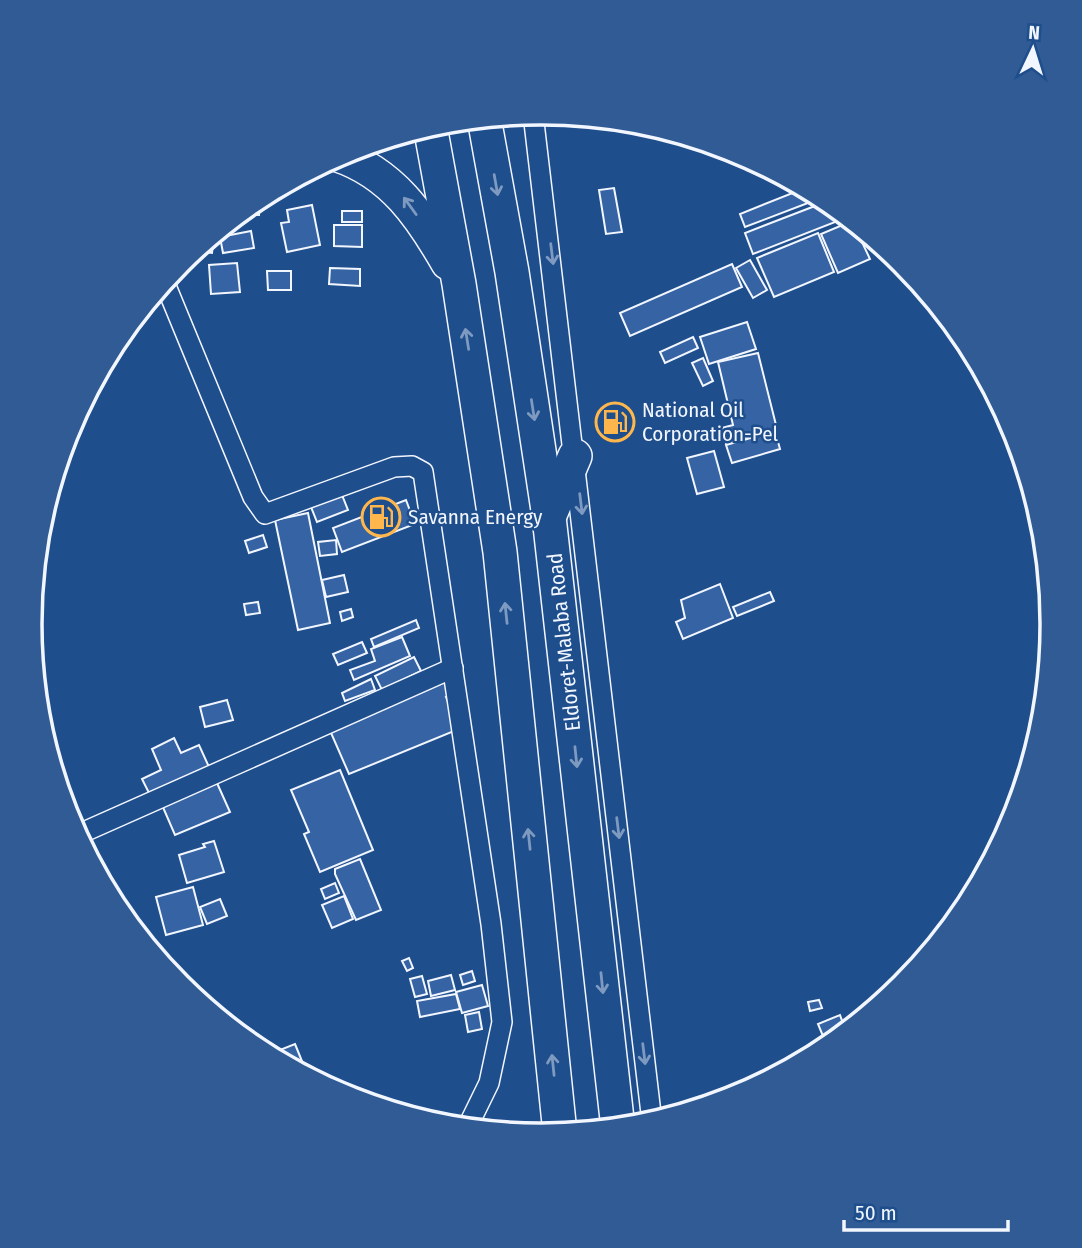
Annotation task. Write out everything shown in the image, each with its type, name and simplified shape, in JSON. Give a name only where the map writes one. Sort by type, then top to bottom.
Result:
[{"type":"highway","name":"Eldoret-Malaba Road","points":[[486,128],[512,272],[550,517],[617,1117]]},
{"type":"highway","points":[[432,138],[459,284],[500,552],[559,1122]]},
{"type":"highway","points":[[355,161],[363,163],[387,180],[402,195],[434,239],[459,284]]},
{"type":"highway","points":[[550,517],[575,456]]},
{"type":"street","name":"Eldoret-Malaba Road","points":[[534,125],[651,1110]]},
{"type":"street","points":[[169,292],[253,497],[265,514],[394,467],[412,466],[424,472],[491,924],[502,1022],[489,1083],[472,1118]]},
{"type":"street","points":[[87,831],[453,668]]},
{"type":"building","points":[[614,188],[622,232],[606,234],[599,190]]},
{"type":"building","points":[[793,193],[808,203],[745,227],[740,214]]},
{"type":"building","points":[[312,205],[320,245],[287,252],[281,223],[289,222],[287,210]]},
{"type":"building","points":[[814,206],[836,222],[753,254],[745,233]]},
{"type":"building","points":[[342,211],[362,211],[362,222],[342,222]]},
{"type":"building","points":[[334,225],[362,225],[362,247],[334,246]]},
{"type":"building","points":[[841,225],[862,242],[870,259],[838,273],[821,234]]},
{"type":"building","points":[[251,231],[254,248],[223,253],[221,242],[228,235]]},
{"type":"building","points":[[818,233],[834,272],[774,297],[757,258]]},
{"type":"building","points":[[750,260],[767,290],[753,298],[736,268]]},
{"type":"building","points":[[237,263],[240,292],[211,294],[209,265]]},
{"type":"building","points":[[732,264],[742,287],[630,336],[620,313]]},
{"type":"building","points":[[330,268],[360,269],[360,286],[329,284]]},
{"type":"building","points":[[267,271],[291,271],[291,290],[268,290]]},
{"type":"building","points":[[747,322],[756,349],[709,364],[700,337]]},
{"type":"building","points":[[693,337],[698,348],[665,363],[660,352]]},
{"type":"building","points":[[758,353],[777,429],[726,443],[722,428],[733,425],[718,362]]},
{"type":"building","points":[[703,358],[713,381],[703,386],[692,363]]},
{"type":"building","points":[[775,431],[780,449],[732,463],[726,445]]},
{"type":"building","points":[[714,451],[724,487],[697,494],[687,458]]},
{"type":"building","points":[[342,495],[348,510],[317,522],[311,507]]},
{"type":"building","points":[[406,500],[415,524],[342,552],[333,528]]},
{"type":"building","points":[[308,513],[330,623],[298,630],[275,520]]},
{"type":"building","points":[[263,535],[267,547],[249,553],[245,541]]},
{"type":"building","points":[[336,540],[337,554],[320,556],[318,542]]},
{"type":"building","points":[[344,575],[348,592],[326,597],[322,580]]},
{"type":"building","points":[[720,584],[733,618],[683,639],[676,622],[685,618],[681,600]]},
{"type":"building","points":[[770,592],[774,601],[737,616],[733,607]]},
{"type":"building","points":[[258,602],[260,613],[246,615],[244,604]]},
{"type":"building","points":[[351,609],[353,617],[342,621],[340,612]]},
{"type":"building","points":[[416,620],[419,628],[374,647],[371,639]]},
{"type":"building","points":[[402,637],[410,656],[354,680],[350,670],[375,661],[371,649]]},
{"type":"building","points":[[362,642],[367,653],[338,665],[333,654]]},
{"type":"building","points":[[414,657],[421,671],[382,690],[375,676]]},
{"type":"building","points":[[371,679],[375,690],[345,701],[342,693]]},
{"type":"building","points":[[443,679],[450,696],[446,697],[459,729],[349,774],[328,726]]},
{"type":"building","points":[[227,700],[233,720],[205,727],[200,707]]},
{"type":"building","points":[[174,738],[181,753],[199,745],[209,767],[150,795],[142,779],[161,770],[152,749]]},
{"type":"building","points":[[340,770],[373,850],[320,872],[304,834],[309,832],[291,790]]},
{"type":"building","points":[[217,783],[230,812],[175,835],[162,805]]},
{"type":"building","points":[[214,841],[224,872],[187,883],[179,855],[205,847],[203,844]]},
{"type":"building","points":[[360,859],[381,910],[356,920],[335,869]]},
{"type":"building","points":[[335,883],[339,893],[325,899],[321,889]]},
{"type":"building","points":[[193,887],[203,925],[166,935],[156,897]]},
{"type":"building","points":[[344,896],[353,919],[332,928],[322,905]]},
{"type":"building","points":[[220,899],[227,916],[207,924],[200,907]]},
{"type":"building","points":[[409,958],[413,968],[407,971],[402,961]]},
{"type":"building","points":[[472,971],[475,981],[463,985],[460,975]]},
{"type":"building","points":[[451,975],[455,990],[431,996],[428,981]]},
{"type":"building","points":[[422,976],[427,994],[415,997],[410,979]]},
{"type":"building","points":[[482,985],[488,1006],[462,1013],[456,992]]},
{"type":"building","points":[[456,994],[460,1009],[420,1017],[417,1001]]},
{"type":"building","points":[[819,1000],[822,1008],[810,1011],[808,1002]]},
{"type":"building","points":[[479,1012],[482,1029],[468,1032],[465,1015]]},
{"type":"building","points":[[840,1015],[842,1022],[823,1036],[818,1024]]},
{"type":"building","points":[[295,1044],[302,1062],[291,1056],[281,1050]]},
{"type":"place","name":"National Oil Corporation-Pel","points":[[615,422]]},
{"type":"place","name":"Savanna Energy","points":[[381,517]]}]
